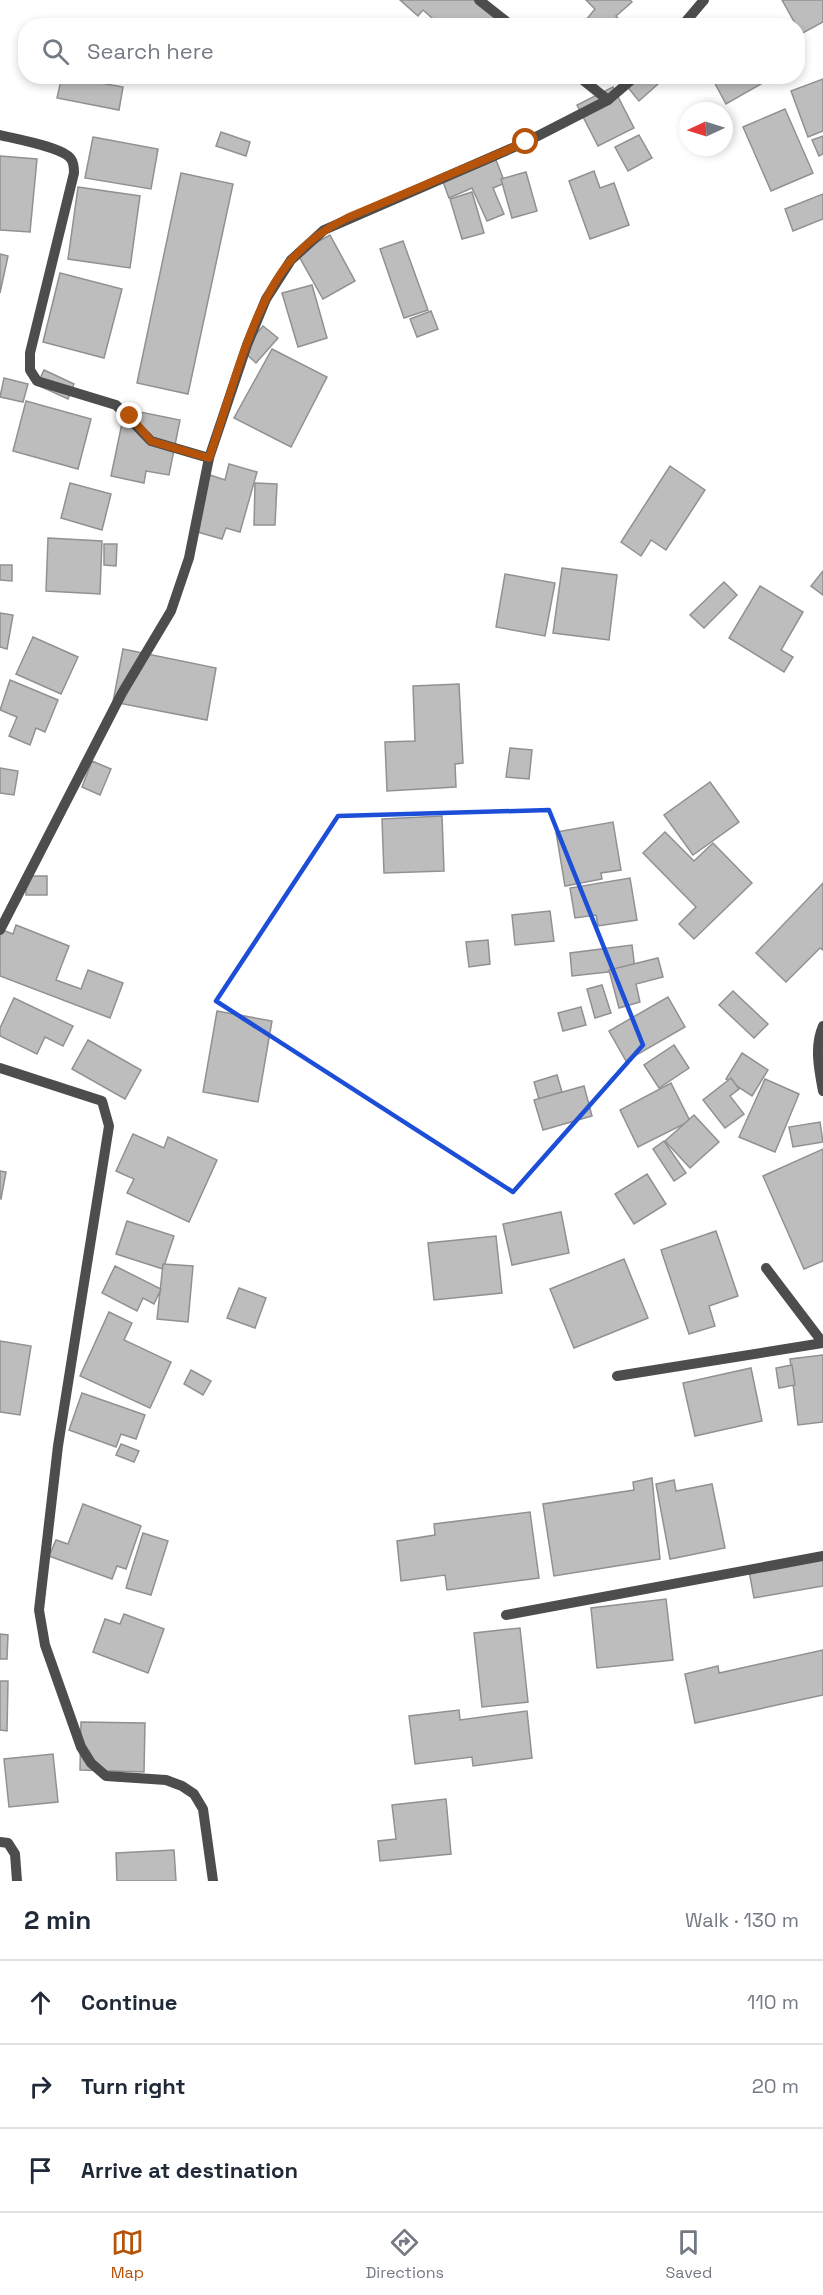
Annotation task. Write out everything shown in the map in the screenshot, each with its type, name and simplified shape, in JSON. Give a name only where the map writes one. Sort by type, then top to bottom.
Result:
[{"type":"street","points":[[479,0],[502,18]]},
{"type":"street","points":[[689,18],[704,0]]},
{"type":"street","points":[[588,84],[608,100]]},
{"type":"street","points":[[0,930],[122,693],[171,611],[189,558],[209,458],[266,299],[291,260],[324,230],[347,218],[526,142],[608,100],[627,84]]},
{"type":"street","points":[[0,135],[58,150],[71,158],[74,164],[74,173],[30,353],[30,370],[37,381],[116,405],[130,416],[151,441],[209,458]]},
{"type":"street","points":[[823,1026],[818,1036],[818,1066],[823,1091]]},
{"type":"street","points":[[0,1068],[102,1101],[109,1126],[58,1446],[44,1551],[39,1610],[45,1645],[65,1708],[81,1747],[91,1763],[106,1776],[166,1780],[194,1794],[202,1809],[213,1881]]},
{"type":"street","points":[[617,1376],[823,1343],[766,1268]]},
{"type":"street","points":[[506,1615],[823,1556]]},
{"type":"street","points":[[0,1842],[8,1843],[15,1854],[17,1881]]},
{"type":"highlighted area","points":[[549,810],[643,1045],[513,1192],[216,1001],[338,816]]},
{"type":"building","points":[[400,0],[481,0],[501,18],[432,18],[423,10],[418,16]]},
{"type":"building","points":[[586,0],[630,0],[632,2],[616,16],[618,18],[588,18],[595,9]]},
{"type":"building","points":[[782,0],[823,0],[823,22],[805,32],[805,18],[792,18]]},
{"type":"building","points":[[823,79],[823,131],[808,137],[791,91]]},
{"type":"building","points":[[60,84],[106,84],[123,87],[119,110],[57,98]]},
{"type":"building","points":[[627,84],[658,84],[639,101]]},
{"type":"building","points":[[715,84],[761,84],[730,102],[725,102]]},
{"type":"building","points":[[613,87],[634,128],[598,146],[577,105]]},
{"type":"building","points":[[785,109],[813,173],[771,191],[743,127]]},
{"type":"building","points":[[221,132],[250,142],[246,156],[216,146]]},
{"type":"building","points":[[639,135],[652,158],[628,171],[615,147]]},
{"type":"building","points":[[823,136],[823,154],[819,156],[812,140]]},
{"type":"building","points":[[93,137],[158,149],[151,189],[85,178]]},
{"type":"building","points":[[0,156],[37,159],[30,232],[0,230]]},
{"type":"building","points":[[496,160],[505,183],[493,188],[504,214],[487,221],[472,188],[449,198],[443,182]]},
{"type":"building","points":[[594,171],[600,188],[614,183],[629,225],[590,239],[569,181]]},
{"type":"building","points":[[526,172],[537,211],[512,218],[501,179]]},
{"type":"building","points":[[181,173],[233,184],[188,394],[137,383]]},
{"type":"building","points":[[78,187],[140,196],[130,268],[68,259]]},
{"type":"building","points":[[472,192],[484,233],[462,239],[450,199]]},
{"type":"building","points":[[823,194],[823,219],[793,231],[785,209]]},
{"type":"building","points":[[330,235],[355,281],[323,299],[297,253]]},
{"type":"building","points":[[403,241],[428,310],[404,318],[380,249]]},
{"type":"building","points":[[0,254],[8,256],[0,293]]},
{"type":"building","points":[[60,273],[122,289],[104,358],[43,342]]},
{"type":"building","points":[[312,285],[327,338],[298,347],[282,293]]},
{"type":"building","points":[[431,311],[438,329],[417,337],[410,319]]},
{"type":"building","points":[[263,326],[278,338],[256,363],[242,350]]},
{"type":"building","points":[[272,349],[327,377],[291,447],[234,418]]},
{"type":"building","points":[[44,370],[74,384],[68,399],[37,385]]},
{"type":"building","points":[[4,378],[28,384],[23,402],[0,397]]},
{"type":"building","points":[[26,401],[91,419],[78,469],[13,451]]},
{"type":"building","points":[[125,409],[180,420],[169,475],[146,471],[144,483],[111,476]]},
{"type":"building","points":[[229,464],[257,472],[240,532],[226,528],[222,539],[194,531],[210,475],[225,480]]},
{"type":"building","points":[[670,466],[705,490],[666,550],[651,540],[641,556],[621,542]]},
{"type":"building","points":[[70,483],[111,494],[102,530],[61,518]]},
{"type":"building","points":[[255,483],[277,484],[275,525],[254,525]]},
{"type":"building","points":[[48,538],[102,541],[100,594],[46,591]]},
{"type":"building","points":[[104,544],[117,544],[116,566],[104,565]]},
{"type":"building","points":[[0,565],[12,565],[12,581],[0,580]]},
{"type":"building","points":[[562,568],[617,575],[609,640],[553,633]]},
{"type":"building","points":[[823,571],[823,595],[811,586]]},
{"type":"building","points":[[505,574],[555,583],[545,636],[496,627]]},
{"type":"building","points":[[724,582],[737,595],[704,628],[690,615]]},
{"type":"building","points":[[760,586],[803,612],[781,650],[793,657],[784,672],[729,638]]},
{"type":"building","points":[[0,613],[13,615],[7,649],[0,647]]},
{"type":"building","points":[[33,637],[78,657],[61,694],[16,674]]},
{"type":"building","points":[[123,649],[216,668],[207,720],[113,702]]},
{"type":"building","points":[[10,680],[58,700],[45,732],[36,728],[30,745],[9,736],[17,717],[0,710]]},
{"type":"building","points":[[459,684],[463,763],[455,764],[456,787],[387,791],[385,742],[415,741],[413,686]]},
{"type":"building","points":[[510,748],[532,750],[529,779],[506,777]]},
{"type":"building","points":[[92,761],[111,769],[100,795],[82,787]]},
{"type":"building","points":[[0,768],[18,771],[14,795],[0,793]]},
{"type":"building","points":[[710,782],[739,822],[693,855],[664,815]]},
{"type":"building","points":[[442,816],[444,871],[384,873],[382,819]]},
{"type":"building","points":[[613,822],[621,870],[601,873],[602,879],[565,886],[556,832]]},
{"type":"building","points":[[665,832],[694,861],[713,843],[752,883],[694,939],[679,924],[696,907],[643,853]]},
{"type":"building","points":[[26,876],[47,876],[47,895],[26,895]]},
{"type":"building","points":[[630,878],[637,920],[598,926],[596,915],[575,918],[570,888]]},
{"type":"building","points":[[823,883],[823,950],[820,948],[786,982],[756,953]]},
{"type":"building","points":[[550,911],[554,941],[515,945],[512,915]]},
{"type":"building","points":[[16,925],[69,946],[56,980],[81,989],[88,970],[123,983],[110,1018],[0,976],[0,929],[13,934]]},
{"type":"building","points":[[488,940],[490,964],[469,967],[466,942]]},
{"type":"building","points":[[632,945],[635,969],[572,976],[570,953]]},
{"type":"building","points":[[658,958],[663,977],[636,984],[640,1002],[619,1008],[609,970]]},
{"type":"building","points":[[602,985],[611,1013],[595,1018],[587,989]]},
{"type":"building","points":[[733,991],[768,1024],[754,1038],[719,1005]]},
{"type":"building","points":[[668,997],[685,1027],[626,1061],[609,1031]]},
{"type":"building","points":[[14,998],[73,1026],[63,1046],[45,1037],[37,1054],[0,1036],[0,1028]]},
{"type":"building","points":[[581,1007],[586,1025],[563,1031],[558,1013]]},
{"type":"building","points":[[217,1011],[272,1021],[258,1102],[203,1092]]},
{"type":"building","points":[[88,1040],[141,1070],[125,1099],[72,1069]]},
{"type":"building","points":[[674,1045],[689,1068],[659,1088],[644,1065]]},
{"type":"building","points":[[742,1053],[768,1070],[752,1096],[726,1079]]},
{"type":"building","points":[[557,1075],[562,1092],[539,1099],[534,1082]]},
{"type":"building","points":[[731,1078],[739,1089],[730,1096],[744,1114],[725,1128],[703,1100]]},
{"type":"building","points":[[765,1079],[799,1094],[775,1152],[739,1137]]},
{"type":"building","points":[[671,1083],[690,1121],[638,1147],[620,1110]]},
{"type":"building","points":[[584,1086],[592,1116],[543,1130],[534,1100]]},
{"type":"building","points":[[694,1115],[719,1142],[690,1168],[665,1141]]},
{"type":"building","points":[[820,1122],[823,1142],[793,1147],[789,1127]]},
{"type":"building","points":[[133,1134],[164,1148],[168,1137],[217,1160],[189,1222],[127,1193],[134,1179],[116,1171]]},
{"type":"building","points":[[664,1141],[686,1173],[674,1181],[653,1149]]},
{"type":"building","points":[[823,1149],[823,1261],[804,1269],[763,1176]]},
{"type":"building","points":[[0,1171],[6,1172],[1,1199],[0,1198]]},
{"type":"building","points":[[647,1174],[666,1204],[634,1224],[615,1194]]},
{"type":"building","points":[[561,1212],[569,1253],[512,1265],[503,1224]]},
{"type":"building","points":[[127,1221],[174,1236],[163,1269],[116,1254]]},
{"type":"building","points":[[716,1231],[738,1296],[709,1306],[715,1326],[689,1334],[661,1250]]},
{"type":"building","points":[[496,1236],[502,1293],[434,1300],[428,1243]]},
{"type":"building","points":[[624,1259],[648,1318],[574,1348],[550,1289]]},
{"type":"building","points":[[163,1264],[193,1266],[188,1322],[157,1319]]},
{"type":"building","points":[[115,1266],[161,1289],[154,1304],[143,1298],[137,1311],[102,1293]]},
{"type":"building","points":[[239,1288],[266,1298],[255,1328],[227,1318]]},
{"type":"building","points":[[109,1312],[132,1323],[124,1340],[171,1362],[150,1408],[80,1376]]},
{"type":"building","points":[[0,1341],[31,1346],[20,1415],[0,1412]]},
{"type":"building","points":[[823,1355],[823,1422],[798,1425],[790,1359]]},
{"type":"building","points":[[792,1365],[795,1385],[779,1388],[776,1368]]},
{"type":"building","points":[[751,1368],[762,1421],[695,1436],[683,1383]]},
{"type":"building","points":[[191,1370],[211,1381],[203,1395],[184,1384]]},
{"type":"building","points":[[82,1393],[145,1415],[136,1439],[121,1434],[116,1447],[69,1430]]},
{"type":"building","points":[[121,1444],[139,1451],[134,1462],[116,1455]]},
{"type":"building","points":[[652,1478],[660,1559],[554,1576],[543,1504],[634,1490],[633,1482]]},
{"type":"building","points":[[674,1480],[676,1491],[712,1484],[725,1548],[670,1559],[656,1484]]},
{"type":"building","points":[[83,1504],[141,1526],[126,1569],[117,1566],[112,1579],[49,1556],[56,1540],[68,1544]]},
{"type":"building","points":[[530,1512],[539,1578],[447,1590],[445,1575],[401,1581],[397,1541],[435,1535],[434,1524]]},
{"type":"building","points":[[143,1533],[168,1541],[151,1595],[126,1588]]},
{"type":"building","points":[[823,1557],[823,1586],[754,1598],[749,1571]]},
{"type":"building","points":[[666,1599],[673,1660],[597,1668],[591,1608]]},
{"type":"building","points":[[124,1614],[164,1629],[148,1673],[93,1652],[105,1619],[120,1624]]},
{"type":"building","points":[[520,1628],[528,1702],[482,1707],[474,1633]]},
{"type":"building","points":[[0,1634],[8,1635],[7,1659],[0,1659]]},
{"type":"building","points":[[823,1650],[823,1695],[695,1723],[685,1674],[718,1666],[719,1673]]},
{"type":"building","points":[[0,1681],[8,1681],[7,1731],[0,1730]]},
{"type":"building","points":[[459,1710],[460,1720],[527,1711],[532,1758],[473,1766],[472,1757],[415,1764],[409,1716]]},
{"type":"building","points":[[81,1722],[145,1723],[144,1772],[80,1770]]},
{"type":"building","points":[[53,1754],[58,1802],[9,1807],[4,1759]]},
{"type":"building","points":[[446,1799],[451,1854],[380,1861],[378,1841],[396,1839],[392,1805]]},
{"type":"building","points":[[174,1850],[176,1881],[117,1881],[116,1853]]},
{"type":"route","points":[[130,416],[151,441],[209,458],[247,345],[266,299],[291,260],[304,247],[324,230],[347,218],[526,142]]}]
